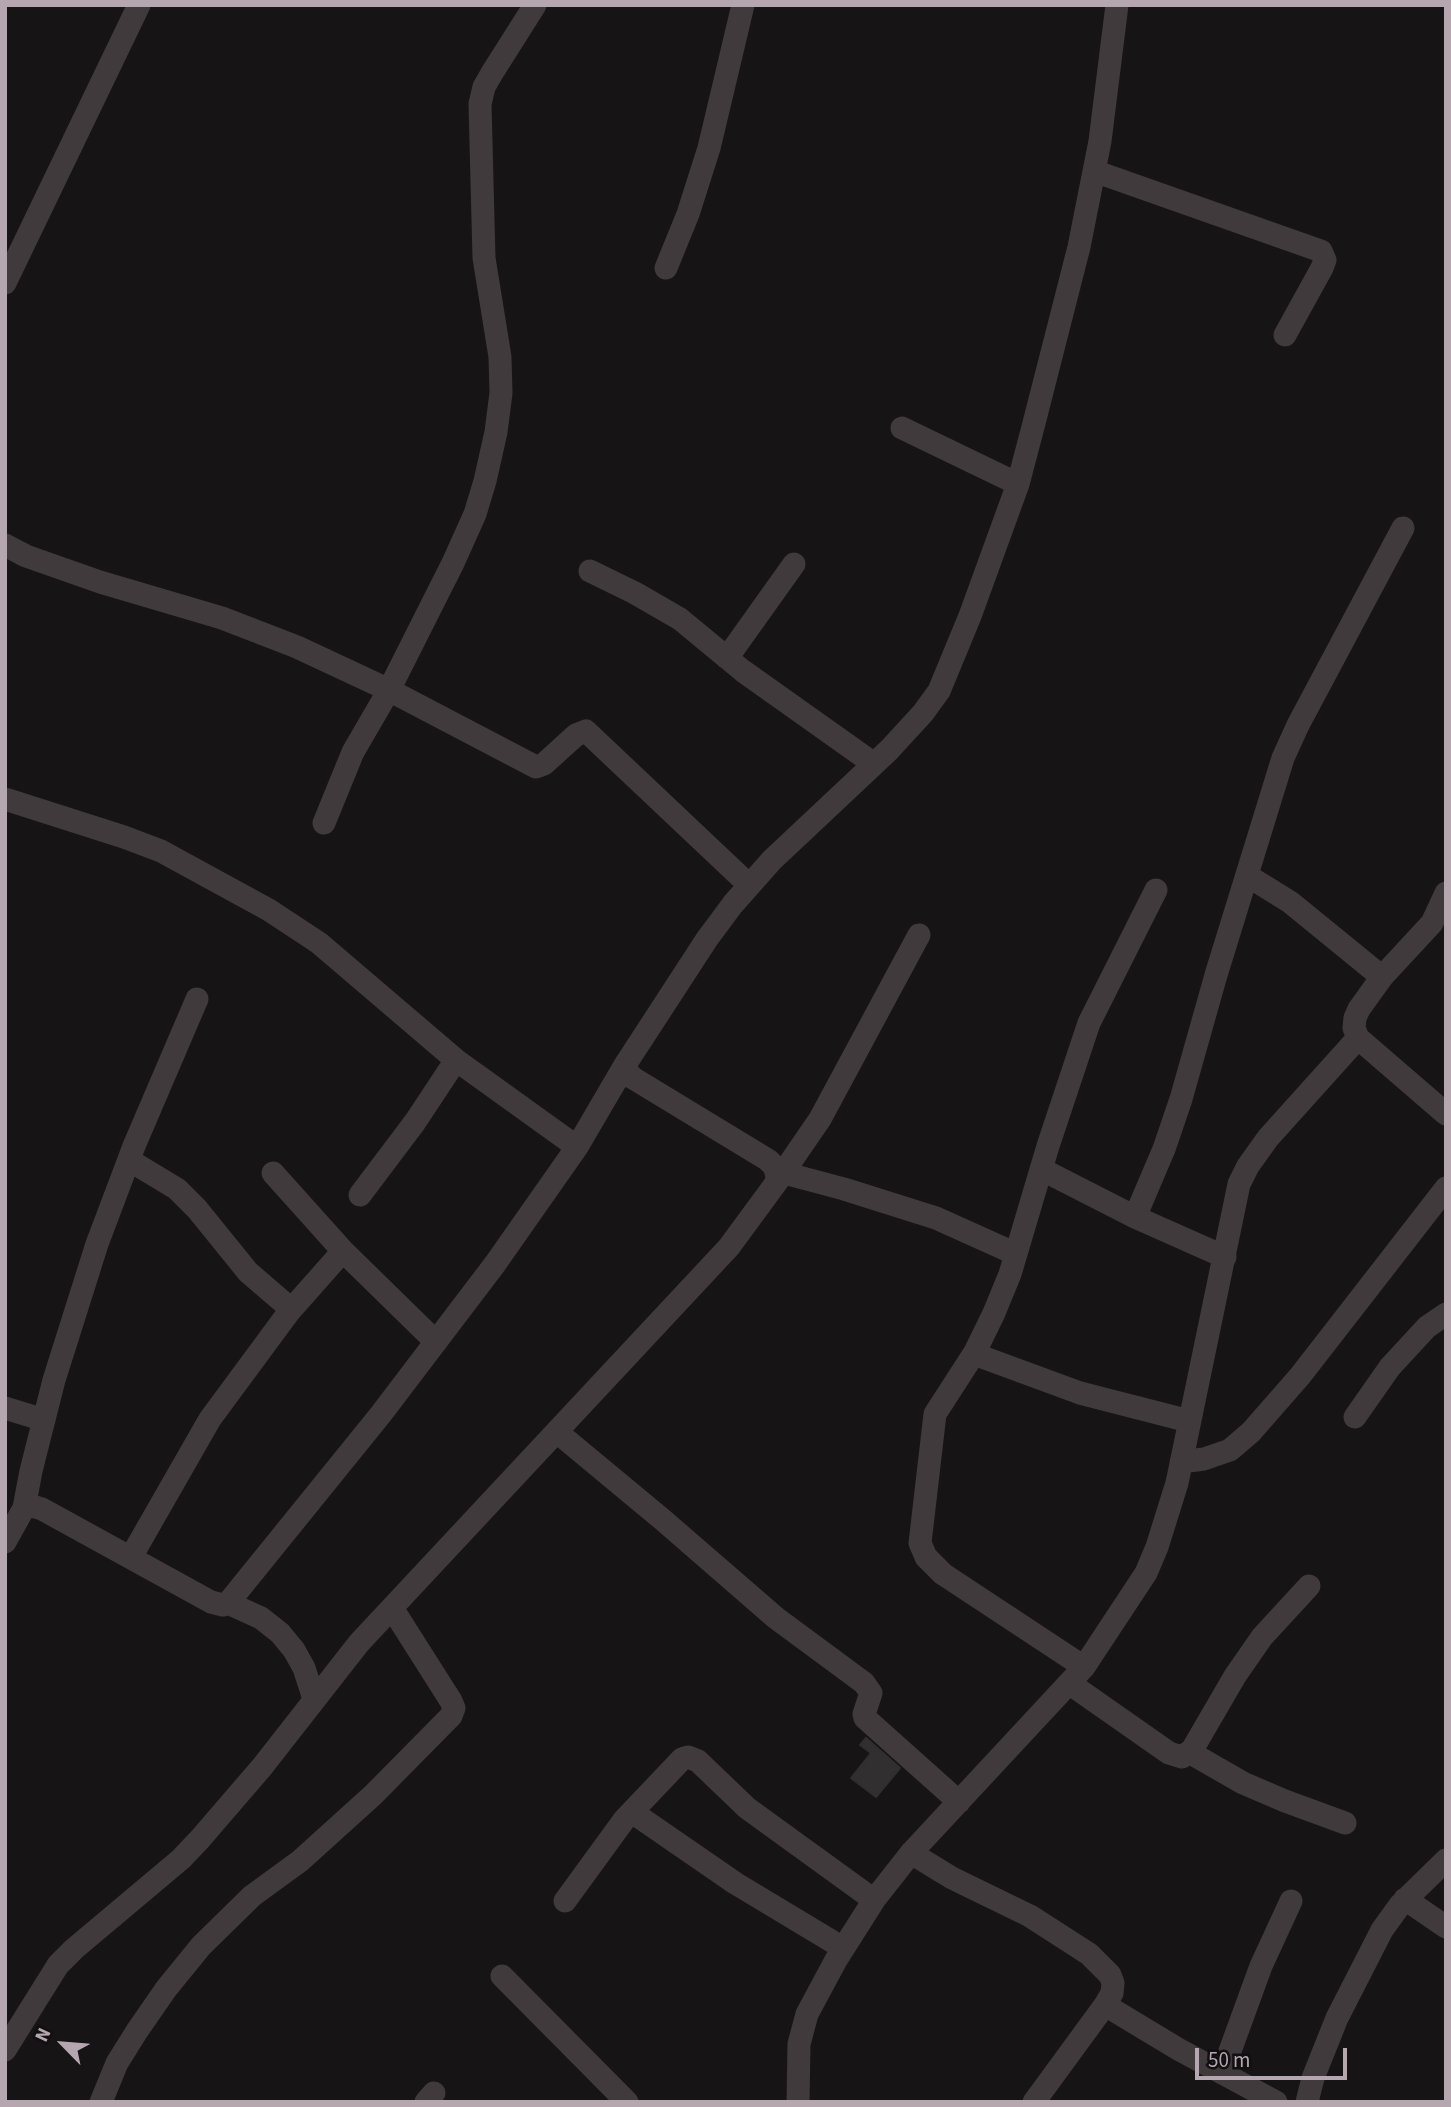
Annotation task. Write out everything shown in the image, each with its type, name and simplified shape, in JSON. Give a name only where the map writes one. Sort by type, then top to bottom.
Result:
[{"type":"street","points":[[5,283],[139,5]]},
{"type":"street","points":[[324,823],[349,760],[389,690],[475,514],[496,432],[501,393],[500,358],[484,258],[480,104],[484,87],[535,5]]},
{"type":"street","points":[[666,268],[709,148],[743,5]]},
{"type":"street","points":[[24,1508],[32,1506],[43,1509],[211,1602],[223,1605],[228,1602],[436,1342],[578,1147],[625,1065],[707,939],[772,860],[874,764],[923,713],[939,691],[970,616],[1018,484],[1079,247],[1100,141],[1117,5]]},
{"type":"street","points":[[1094,171],[1321,251],[1325,260],[1322,268],[1285,335]]},
{"type":"street","points":[[902,428],[1018,484]]},
{"type":"street","points":[[1135,1217],[1164,1149],[1181,1099],[1272,791],[1298,725],[1403,528]]},
{"type":"street","points":[[5,545],[26,556],[100,582],[250,627],[389,690],[536,767],[544,764],[576,735],[586,731],[749,886]]},
{"type":"street","points":[[727,658],[794,564]]},
{"type":"street","points":[[590,571],[680,619],[727,658],[874,764]]},
{"type":"street","points":[[5,799],[161,851],[269,910],[319,943],[456,1059],[578,1147]]},
{"type":"street","points":[[1248,876],[1290,902],[1382,977]]},
{"type":"street","points":[[1156,890],[1089,1023],[1016,1254],[994,1313],[974,1354],[935,1413],[922,1550],[943,1574],[1076,1675],[1169,1753],[1182,1757],[1189,1752],[1235,1675],[1262,1637],[1309,1586]]},
{"type":"street","points":[[1446,892],[1432,923],[1382,977],[1355,1018],[1354,1028],[1358,1038],[1446,1114]]},
{"type":"street","points":[[5,2050],[58,1965],[191,1849],[262,1767],[359,1643],[729,1247],[780,1178],[826,1108],[919,935]]},
{"type":"street","points":[[7,1537],[24,1508],[44,1420],[97,1244],[129,1160],[197,999]]},
{"type":"street","points":[[798,2102],[799,2043],[807,2014],[843,1948],[874,1900],[911,1853],[1076,1675],[1146,1573],[1177,1483],[1239,1184],[1268,1138],[1358,1038]]},
{"type":"street","points":[[360,1195],[415,1122],[456,1059]]},
{"type":"street","points":[[625,1065],[627,1072],[634,1078],[768,1160],[780,1178],[844,1189],[936,1218],[1016,1254]]},
{"type":"street","points":[[129,1160],[177,1189],[197,1209],[248,1272],[291,1309]]},
{"type":"street","points":[[1041,1169],[1135,1217],[1225,1257]]},
{"type":"street","points":[[272,1173],[343,1251],[436,1342]]},
{"type":"street","points":[[1181,1462],[1204,1460],[1230,1450],[1251,1432],[1300,1376],[1446,1188]]},
{"type":"street","points":[[131,1557],[210,1419],[242,1372],[291,1309],[343,1251]]},
{"type":"street","points":[[1355,1417],[1390,1367],[1427,1328],[1446,1314]]},
{"type":"street","points":[[974,1354],[1080,1393],[1189,1421]]},
{"type":"street","points":[[5,1408],[44,1420]]},
{"type":"street","points":[[557,1433],[776,1618],[864,1683],[871,1693],[865,1718],[959,1802]]},
{"type":"street","points":[[228,1602],[261,1618],[280,1633],[295,1650],[314,1699]]},
{"type":"street","points":[[101,2102],[117,2063],[137,2031],[201,1946],[252,1896],[300,1861],[373,1795],[451,1716],[454,1708],[451,1701],[392,1608]]},
{"type":"street","points":[[1189,1752],[1243,1783],[1345,1823]]},
{"type":"street","points":[[565,1901],[632,1812],[682,1759],[688,1756],[747,1808],[874,1900]]},
{"type":"street","points":[[632,1812],[735,1883],[843,1948]]},
{"type":"street","points":[[911,1853],[952,1878],[1030,1916],[1089,1954],[1102,1966],[1113,1983],[1112,1993],[1105,2005],[1034,2102]]},
{"type":"street","points":[[1307,2102],[1313,2078],[1337,2018],[1382,1930],[1405,1899],[1446,1860]]},
{"type":"street","points":[[1405,1899],[1446,1927]]},
{"type":"street","points":[[1222,2073],[1253,1987],[1291,1901]]},
{"type":"street","points":[[502,1976],[627,2102]]},
{"type":"street","points":[[1105,2005],[1178,2049],[1276,2102]]},
{"type":"building","points":[[866,1738],[900,1768],[876,1797],[851,1778],[871,1753],[860,1745]]}]
